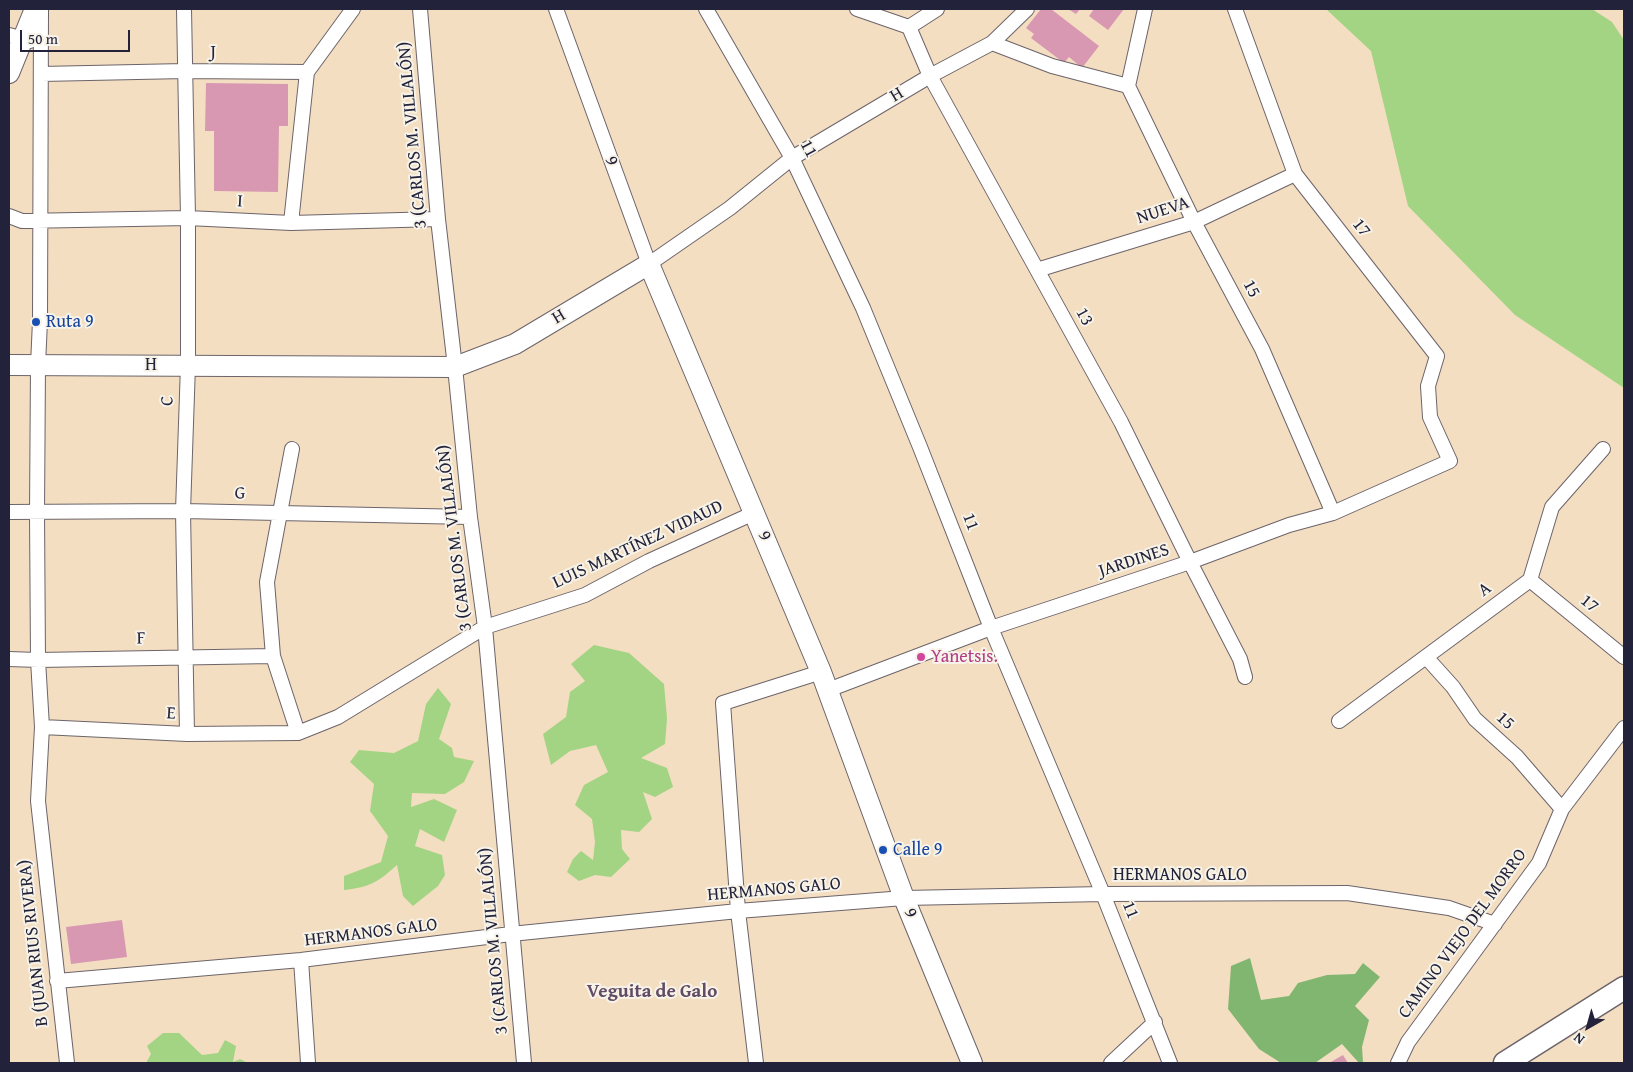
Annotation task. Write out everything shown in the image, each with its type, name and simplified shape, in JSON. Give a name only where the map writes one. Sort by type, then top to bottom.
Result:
[{"type":"main road","points":[[1505,1063],[1624,988]]},
{"type":"street","points":[[9,73],[35,9]]},
{"type":"street","name":"B (JUAN RIUS RIVERA)","points":[[41,9],[24,39],[41,74],[37,513],[38,660],[42,727],[38,801],[67,1063]]},
{"type":"street","name":"C","points":[[184,9],[188,218],[188,365],[183,511],[187,734]]},
{"type":"street","points":[[291,224],[307,72],[353,9]]},
{"type":"street","name":"3 (CARLOS M. VILLALÓN)","points":[[420,9],[438,219],[470,517],[485,627],[524,1063]]},
{"type":"street","name":"9","points":[[556,9],[649,264],[824,681],[904,898],[972,1063]]},
{"type":"street","name":"11","points":[[706,9],[792,158],[863,308],[924,456],[991,628],[1103,894],[1170,1063]]},
{"type":"street","points":[[857,9],[909,27],[937,9]]},
{"type":"street","name":"H","points":[[9,365],[455,366],[515,344],[649,264],[730,208],[792,158],[930,76],[992,43],[1027,9]]},
{"type":"street","points":[[992,43],[1052,66],[1128,86],[1145,9]]},
{"type":"street","name":"17","points":[[1236,9],[1295,174],[1437,356],[1428,386],[1430,417],[1450,461]]},
{"type":"street","name":"13","points":[[909,27],[930,76],[1121,422],[1240,659],[1245,677]]},
{"type":"street","name":"J","points":[[41,74],[185,71],[307,72]]},
{"type":"street","name":"15","points":[[1128,86],[1194,222],[1262,349],[1333,513]]},
{"type":"street","name":"NUEVA","points":[[1037,270],[1194,222],[1295,174]]},
{"type":"street","name":"I","points":[[9,216],[22,221],[188,218],[291,224],[438,219]]},
{"type":"street","points":[[292,449],[267,582],[273,656],[298,734]]},
{"type":"street","points":[[1530,580],[1552,507],[1602,449]]},
{"type":"street","name":"JARDINES","points":[[738,911],[723,703],[824,681],[1190,562],[1289,525],[1333,513],[1450,461]]},
{"type":"street","name":"G","points":[[9,512],[183,511],[470,517]]},
{"type":"street","name":"LUIS MARTÍNEZ VIDAUD","points":[[298,734],[338,717],[485,627],[585,595],[649,562],[754,513]]},
{"type":"street","name":"17","points":[[1530,580],[1624,657]]},
{"type":"street","name":"A","points":[[1339,720],[1530,580]]},
{"type":"street","name":"F","points":[[9,659],[273,656]]},
{"type":"street","name":"15","points":[[1426,657],[1453,686],[1475,719],[1517,757],[1562,809]]},
{"type":"street","name":"E","points":[[42,727],[187,734],[298,734]]},
{"type":"street","name":"CAMINO VIEJO DEL MORRO","points":[[1398,1063],[1408,1042],[1539,863],[1562,809],[1624,728]]},
{"type":"street","name":"HERMANOS GALO","points":[[57,981],[301,960],[511,934],[738,911],[904,898],[1103,894],[1347,893],[1449,908],[1495,924]]},
{"type":"street","points":[[738,911],[756,1063]]},
{"type":"street","points":[[301,960],[308,1063]]},
{"type":"street","points":[[1111,1063],[1155,1022]]},
{"type":"green space","points":[[1326,9],[1592,9],[1612,22],[1624,40],[1624,388],[1515,315],[1408,206],[1371,51]]},
{"type":"green space","points":[[594,645],[629,653],[664,684],[667,718],[665,744],[641,758],[667,768],[673,787],[655,797],[643,792],[652,819],[639,832],[621,830],[622,849],[630,859],[611,877],[595,875],[579,881],[567,872],[573,859],[581,851],[593,860],[595,842],[592,819],[575,805],[584,785],[608,772],[596,745],[570,751],[551,765],[543,734],[566,717],[570,692],[585,681],[571,664]]},
{"type":"green space","points":[[438,688],[451,704],[439,739],[452,748],[454,757],[474,761],[464,782],[445,794],[412,793],[411,807],[434,799],[457,810],[444,842],[420,829],[415,846],[442,855],[445,875],[438,886],[413,906],[403,896],[397,865],[373,883],[344,890],[344,876],[381,862],[388,836],[370,811],[374,784],[350,762],[359,750],[394,753],[418,741],[426,704]]},
{"type":"green space","points":[[1250,958],[1261,1000],[1289,996],[1298,983],[1327,975],[1355,974],[1363,963],[1380,977],[1355,1006],[1369,1020],[1362,1047],[1363,1063],[1359,1063],[1342,1044],[1315,1063],[1281,1063],[1259,1049],[1228,1009],[1231,966]]},
{"type":"green space","points":[[163,1033],[179,1033],[202,1055],[218,1053],[225,1040],[236,1046],[233,1062],[240,1059],[246,1062],[146,1063],[151,1054],[147,1046]]},
{"type":"building","points":[[1041,9],[1051,9],[1099,46],[1082,68],[1069,57],[1064,63],[1031,38],[1034,34],[1026,28]]},
{"type":"building","points":[[1068,9],[1080,9],[1076,14]]},
{"type":"building","points":[[1094,9],[1124,9],[1108,30],[1089,16]]},
{"type":"building","points":[[206,83],[288,84],[288,126],[279,126],[278,192],[214,191],[214,131],[205,131]]},
{"type":"building","points":[[122,920],[127,957],[71,964],[66,927]]},
{"type":"building","points":[[1343,1055],[1348,1063],[1329,1063]]},
{"type":"place","name":"Ruta 9","points":[[36,322]]},
{"type":"place","name":"Yanetsis.","points":[[921,657]]},
{"type":"place","name":"Calle 9","points":[[883,850]]},
{"type":"district","name":"Veguita de Galo","points":[[652,992]]}]
